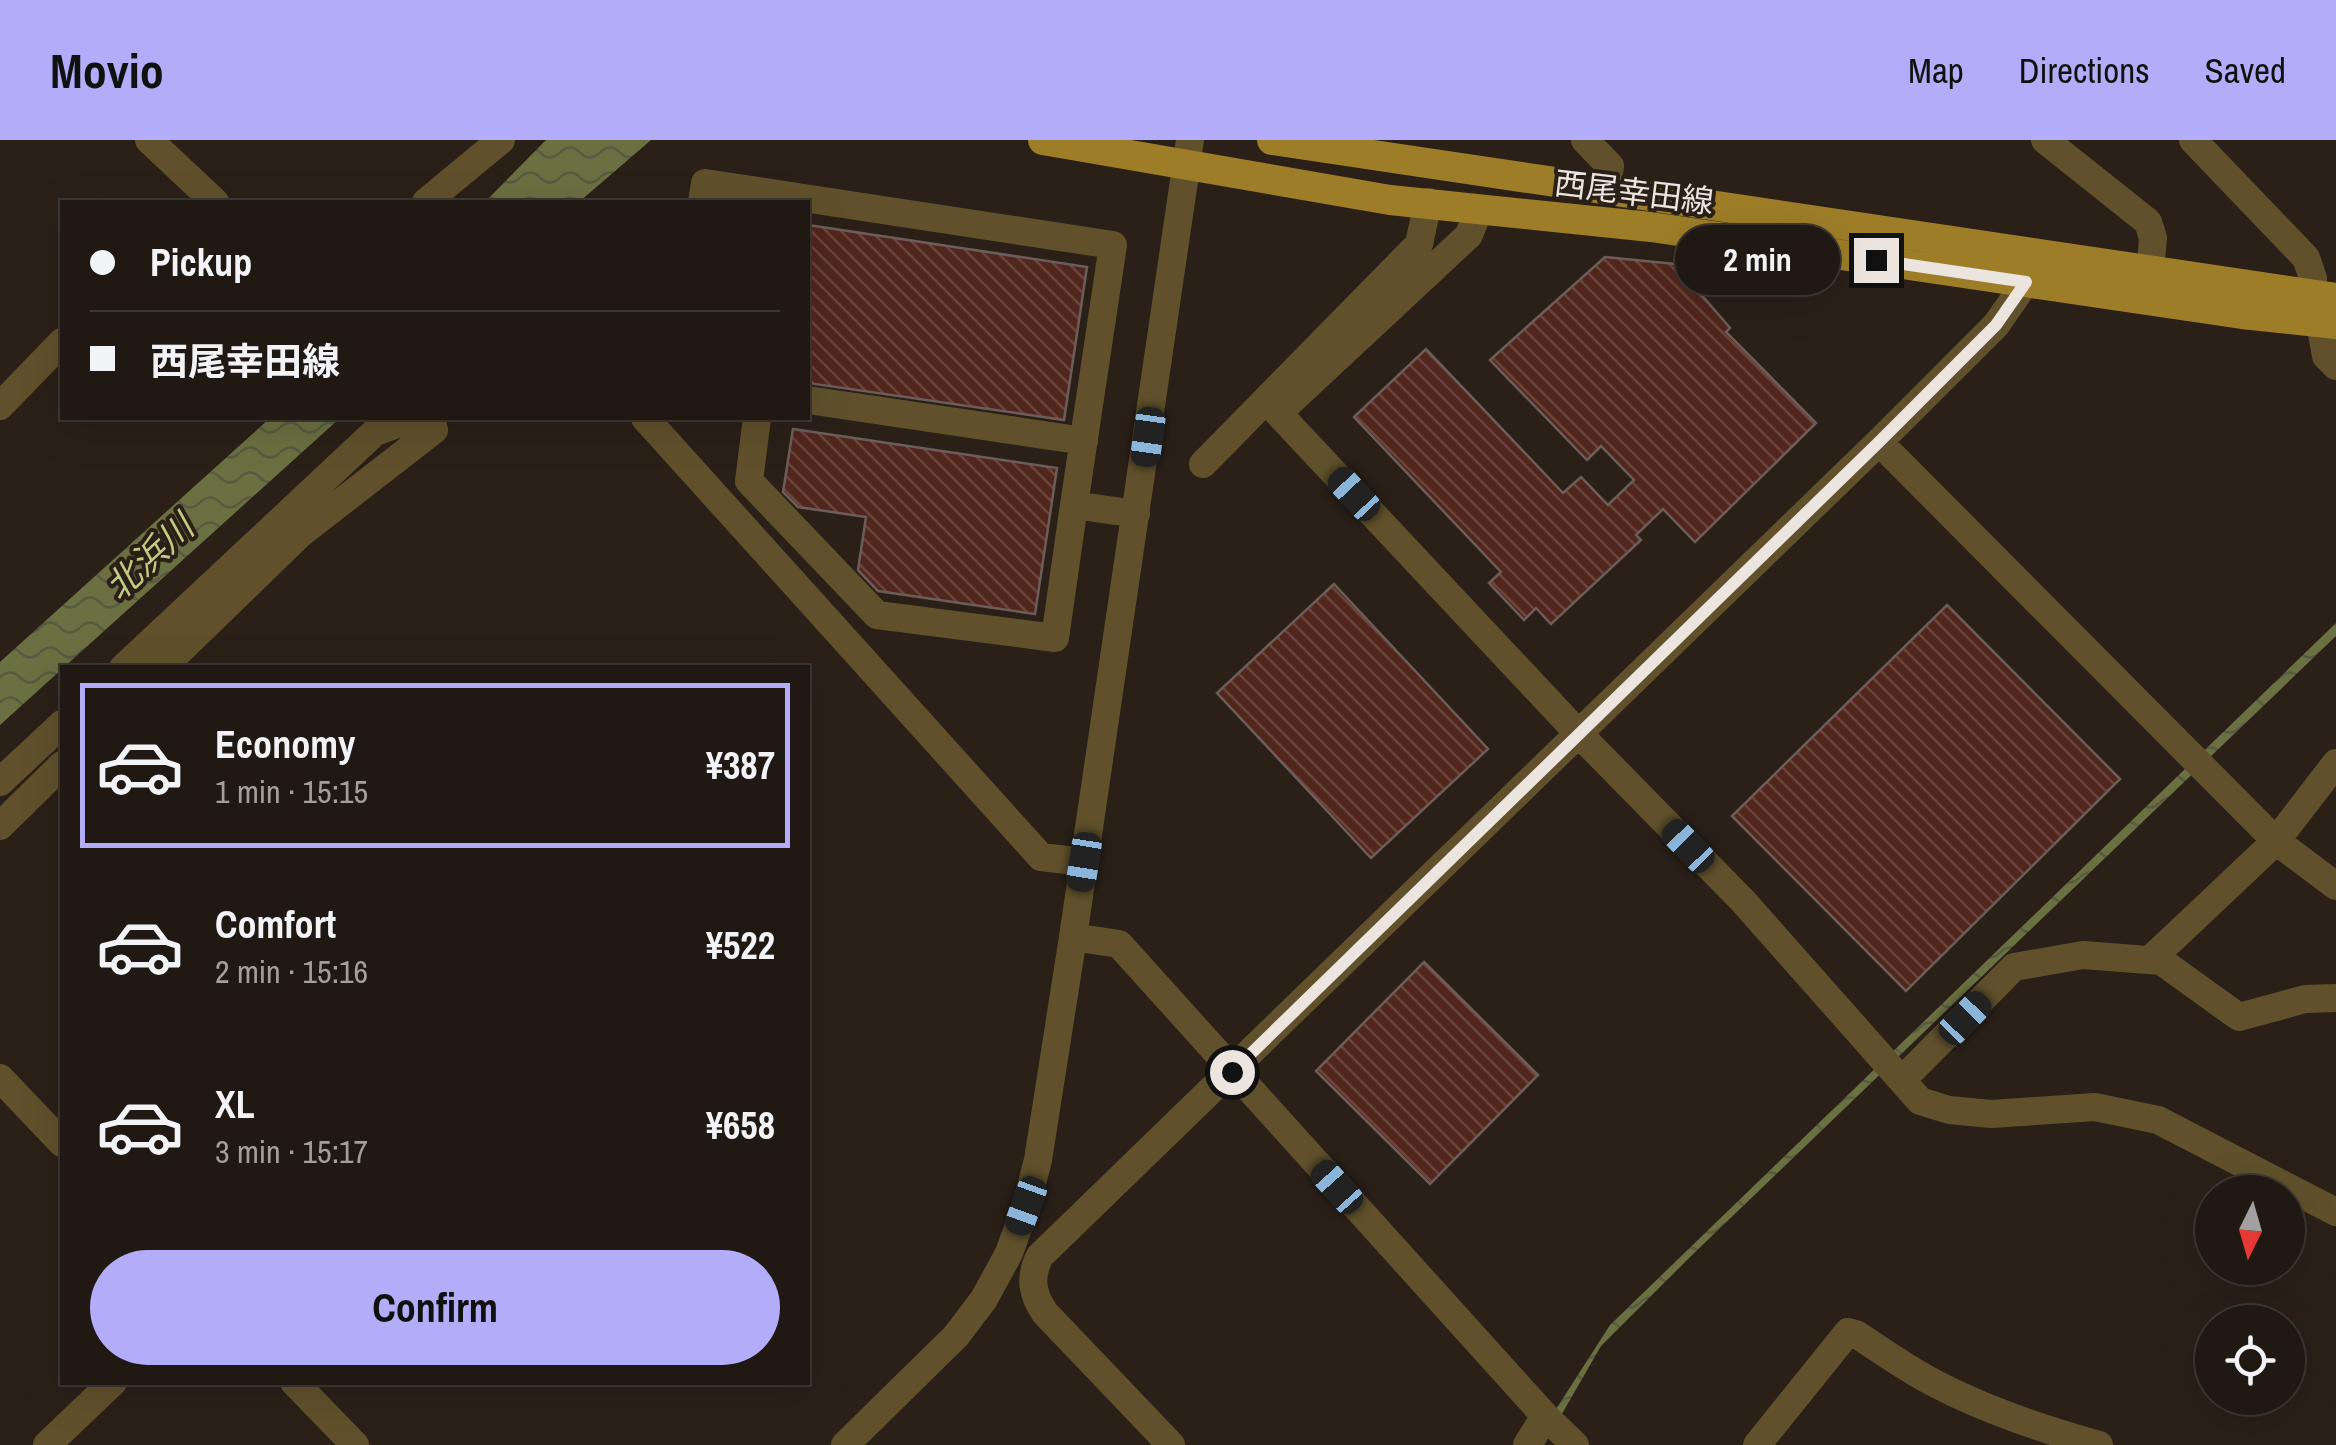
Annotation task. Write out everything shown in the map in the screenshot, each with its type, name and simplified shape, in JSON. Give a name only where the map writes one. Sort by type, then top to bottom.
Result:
[{"type":"main road","name":"西尾幸田線","points":[[1043,140],[1189,153],[1390,200],[1651,227],[2242,314],[2326,310]]},
{"type":"main road","name":"西尾幸田線","points":[[1272,140],[2150,271],[2326,310]]},
{"type":"street","points":[[428,200],[500,140]]},
{"type":"street","points":[[1585,140],[1610,166],[1606,191]]},
{"type":"street","points":[[2046,140],[2148,222],[2153,238],[2150,271]]},
{"type":"street","points":[[2193,140],[2306,258],[2326,310],[2326,356],[2336,366]]},
{"type":"street","points":[[165,145],[206,200]]},
{"type":"street","points":[[845,1445],[956,1336],[984,1298],[1010,1253],[1038,1160],[1189,153]]},
{"type":"street","points":[[702,200],[705,183],[1114,244],[1055,638],[877,615],[748,481],[757,420]]},
{"type":"street","points":[[1202,464],[1419,244],[1428,202]]},
{"type":"street","points":[[1479,209],[1469,235],[1278,413],[1580,735],[1743,901],[1920,1101],[1949,1110],[1991,1114],[2095,1107],[2158,1120],[2336,1212]]},
{"type":"street","points":[[1171,1445],[1045,1313],[1034,1297],[1034,1268],[1040,1256],[1879,442],[1996,325],[2026,282]]},
{"type":"street","points":[[0,406],[60,344]]},
{"type":"street","points":[[810,400],[1084,441]]},
{"type":"street","points":[[126,665],[375,432],[408,420]]},
{"type":"street","points":[[165,665],[300,534],[434,430],[432,420]]},
{"type":"street","points":[[647,420],[1041,857],[1084,862]]},
{"type":"street","points":[[1879,442],[2276,841],[2336,886]]},
{"type":"street","points":[[1074,505],[1136,514]]},
{"type":"street","points":[[846,644],[877,615]]},
{"type":"street","points":[[0,782],[60,726]]},
{"type":"street","points":[[2150,960],[2276,841],[2336,763]]},
{"type":"street","points":[[0,826],[60,767]]},
{"type":"street","points":[[1072,937],[1118,944],[1575,1445]]},
{"type":"street","points":[[1902,1080],[2014,968],[2084,955],[2161,962],[2239,1017],[2305,998],[2336,998]]},
{"type":"street","points":[[0,1078],[60,1142]]},
{"type":"street","points":[[1757,1445],[1848,1332],[1972,1402],[2042,1429],[2099,1445]]},
{"type":"street","points":[[47,1445],[110,1385]]},
{"type":"street","points":[[297,1385],[354,1445]]},
{"type":"street","points":[[1527,1445],[1546,1416]]},
{"type":"water","points":[[546,140],[651,140],[581,200],[487,200]]},
{"type":"water","name":"北浜川","points":[[268,420],[338,420],[66,665],[60,665],[60,671],[0,725],[0,662]]},
{"type":"water","points":[[2336,623],[2336,636],[1601,1346],[1544,1445],[1533,1445],[1610,1325]]},
{"type":"building","points":[[810,225],[1087,267],[1064,420],[810,383]]},
{"type":"building","points":[[1605,257],[1675,264],[1730,328],[1726,332],[1816,423],[1695,542],[1663,509],[1636,535],[1641,540],[1551,624],[1536,608],[1524,620],[1489,583],[1501,572],[1354,417],[1426,349],[1563,493],[1581,477],[1608,505],[1634,480],[1601,446],[1587,460],[1490,360]]},
{"type":"building","points":[[793,429],[1057,468],[1035,614],[878,591],[858,570],[866,517],[798,507],[783,492]]},
{"type":"building","points":[[1334,584],[1488,749],[1371,858],[1217,693]]},
{"type":"building","points":[[1947,605],[2120,779],[1906,991],[1732,816]]},
{"type":"building","points":[[1424,962],[1538,1075],[1430,1184],[1316,1071]]},
{"type":"route","points":[[1232,1072],[1879,442],[1996,325],[2026,282],[1876,260]]}]
